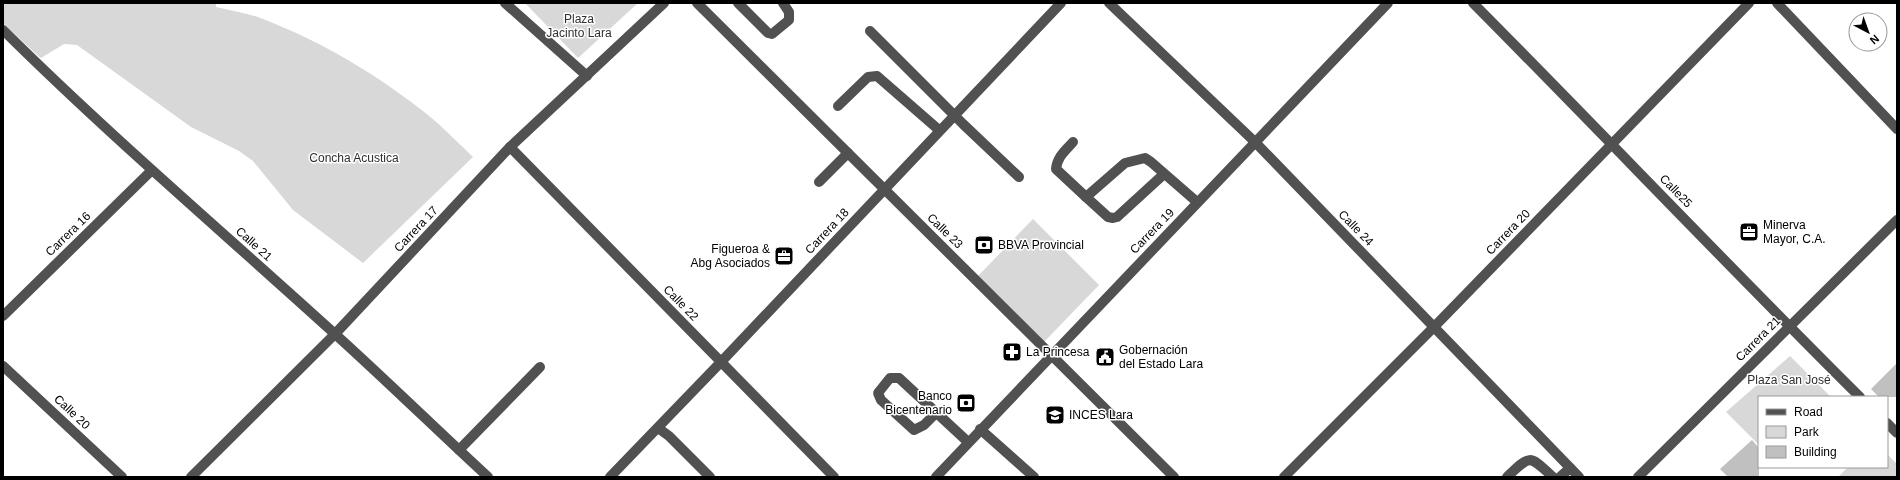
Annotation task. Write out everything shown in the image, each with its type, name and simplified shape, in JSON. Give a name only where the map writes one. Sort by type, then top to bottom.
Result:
[{"type":"street","points":[[505,3],[587,76]]},
{"type":"street","name":"Carrera 17","points":[[191,477],[335,334],[510,147],[664,3]]},
{"type":"street","name":"Calle 23","points":[[697,3],[1052,354],[1174,477]]},
{"type":"street","points":[[738,3],[768,33],[772,34],[789,20],[789,12],[783,3]]},
{"type":"street","name":"Carrera 18","points":[[610,477],[1061,3]]},
{"type":"street","name":"Calle 24","points":[[1110,3],[1255,142],[1579,477]]},
{"type":"street","name":"Carrera 19","points":[[936,477],[980,429],[1388,3]]},
{"type":"street","name":"Calle25","points":[[1473,3],[1789,327],[1859,396]]},
{"type":"street","name":"Carrera 20","points":[[1284,477],[1434,327],[1748,3]]},
{"type":"street","points":[[1777,3],[1897,129]]},
{"type":"street","name":"Calle 21","points":[[3,30],[61,87],[151,171],[335,334],[488,477]]},
{"type":"street","points":[[870,31],[1019,177]]},
{"type":"street","points":[[838,106],[868,77],[877,76],[939,130]]},
{"type":"street","points":[[1073,142],[1056,162],[1056,169],[1108,217],[1117,217],[1164,174]]},
{"type":"street","name":"Calle 22","points":[[510,147],[834,477]]},
{"type":"street","points":[[819,182],[848,153]]},
{"type":"street","points":[[1086,197],[1125,163],[1145,158],[1197,202]]},
{"type":"street","name":"Carrera 16","points":[[3,316],[151,171]]},
{"type":"street","name":"Carrera 21","points":[[1638,477],[1897,220]]},
{"type":"street","name":"Calle 20","points":[[3,366],[122,477]]},
{"type":"street","points":[[459,450],[540,368]]},
{"type":"street","points":[[936,413],[924,425],[914,430],[881,400],[878,391],[890,378],[899,378],[968,442]]},
{"type":"street","points":[[1888,424],[1897,433]]},
{"type":"street","points":[[658,428],[669,436],[710,477]]},
{"type":"street","points":[[980,429],[1034,477]]},
{"type":"street","points":[[1507,477],[1524,460],[1536,461],[1553,477]]},
{"type":"street","points":[[1560,477],[1570,468]]},
{"type":"green space","name":"Concha Acustica","points":[[3,3],[216,3],[216,7],[252,15],[285,28],[350,61],[390,87],[428,115],[473,157],[363,263],[293,210],[253,161],[239,151],[191,127],[77,45],[64,44],[41,58],[3,23]]},
{"type":"green space","name":"Plaza Jacinto Lara","points":[[525,3],[638,3],[578,58]]},
{"type":"green space","points":[[1033,219],[1099,285],[1044,342],[978,276]]},
{"type":"green space","name":"Plaza San José","points":[[1790,356],[1830,396],[1758,396],[1758,444],[1726,412]]},
{"type":"green space","points":[[1888,455],[1897,464],[1897,477],[1838,477],[1847,468],[1888,468]]},
{"type":"building","points":[[1897,363],[1897,397],[1878,396],[1871,389]]},
{"type":"building","points":[[1752,440],[1758,447],[1759,477],[1728,477],[1720,469]]},
{"type":"place","name":"Minerva Mayor, C.A.","points":[[1749,232]]},
{"type":"place","name":"BBVA Provincial","points":[[984,245]]},
{"type":"place","name":"Figueroa & Abg Asociados","points":[[784,256]]},
{"type":"place","name":"La Princesa","points":[[1012,352]]},
{"type":"place","name":"Gobernación del Estado Lara","points":[[1105,357]]},
{"type":"place","name":"Banco Bicentenario","points":[[966,403]]},
{"type":"place","name":"INCES Lara","points":[[1055,415]]}]
